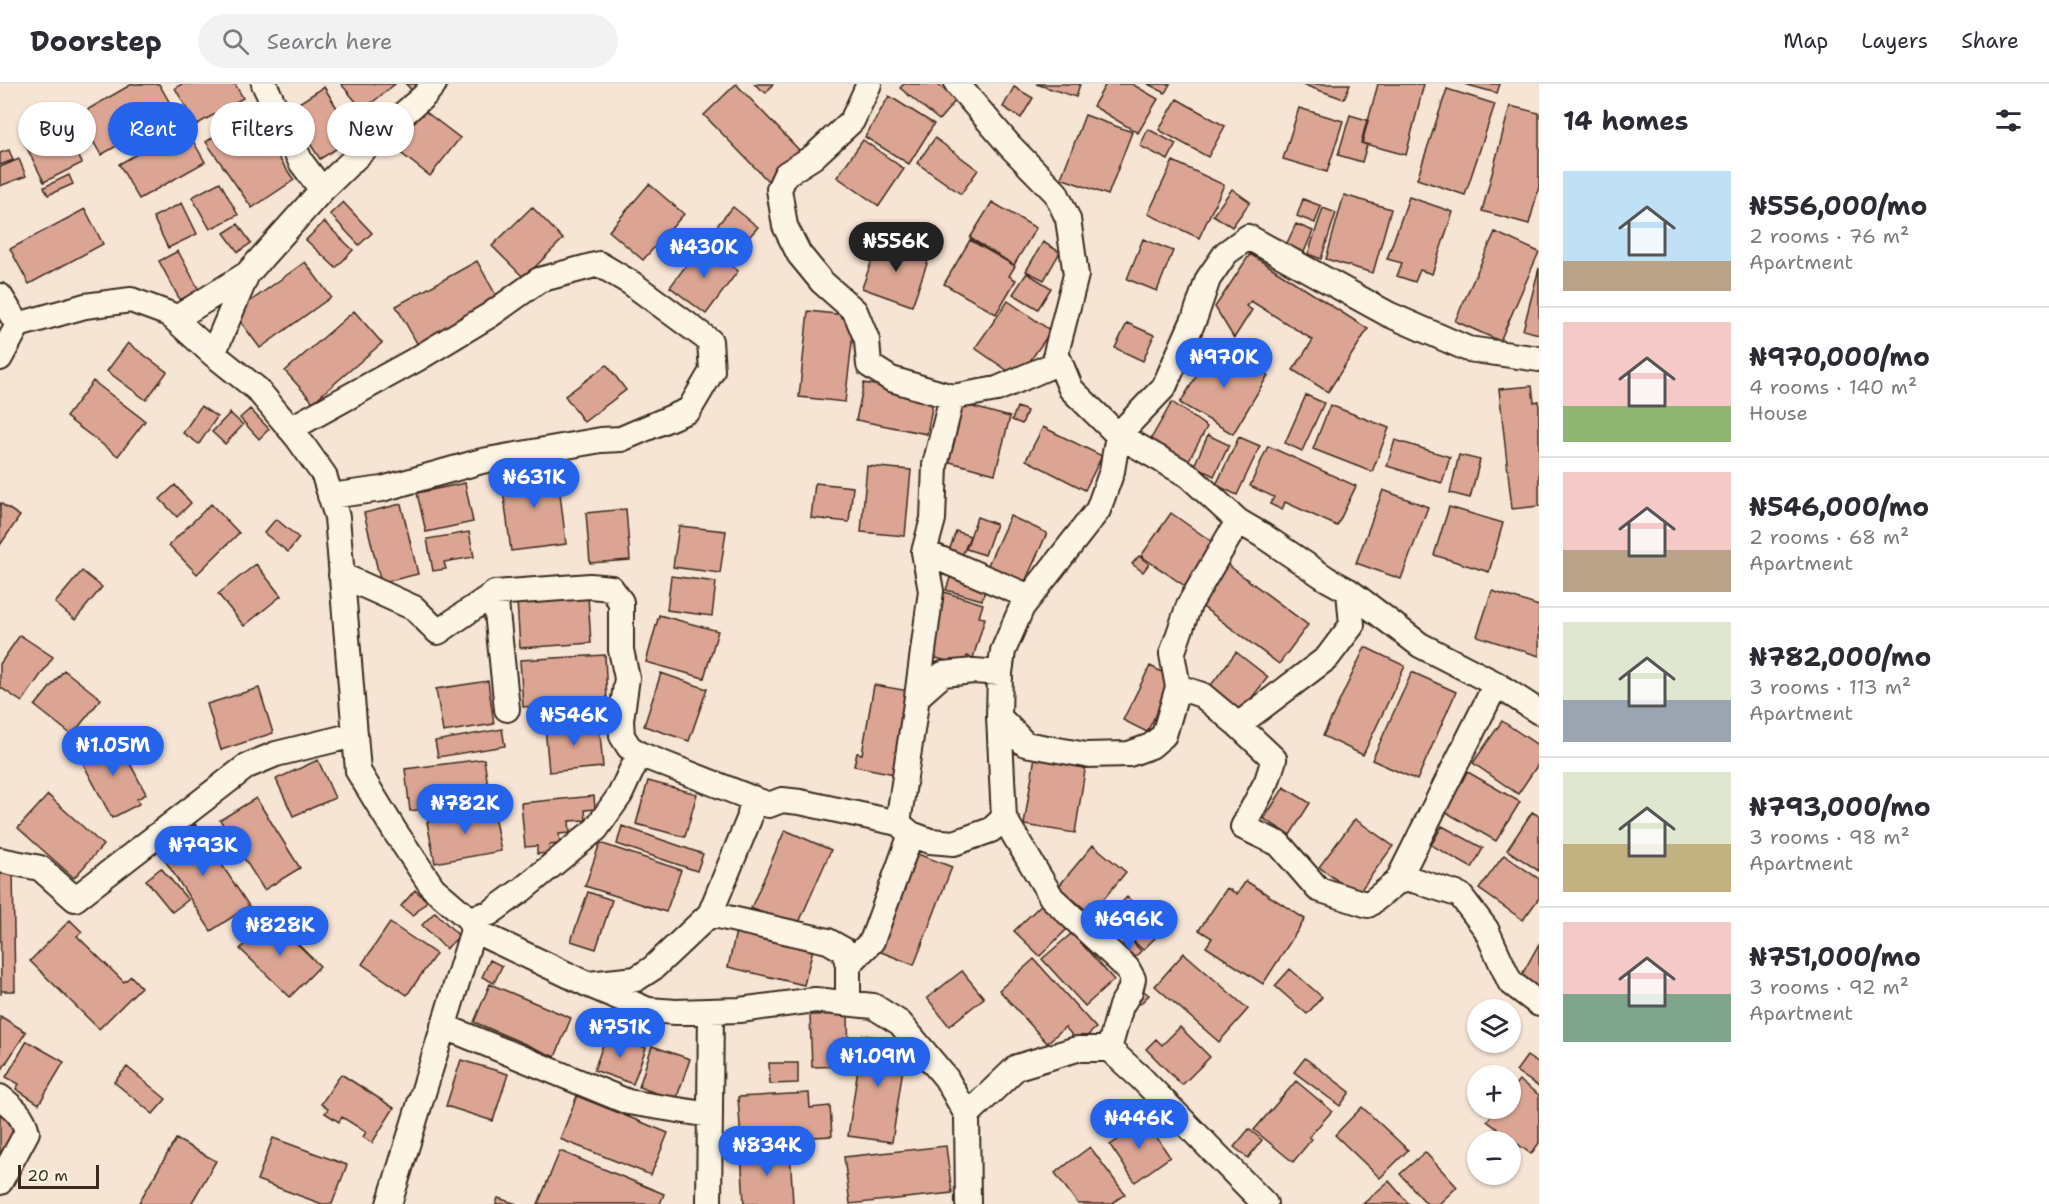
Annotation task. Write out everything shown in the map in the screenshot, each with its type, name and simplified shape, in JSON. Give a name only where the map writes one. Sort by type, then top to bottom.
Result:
[{"type":"street","points":[[264,84],[301,162],[322,190]]},
{"type":"street","points":[[176,320],[247,274],[322,190],[424,96],[434,84]]},
{"type":"street","points":[[869,84],[852,121],[813,157],[786,174],[779,189],[785,226],[799,254],[822,282],[855,311],[867,340],[869,365],[891,379],[952,397],[997,389],[1060,362]]},
{"type":"street","points":[[957,84],[1010,146],[1056,193],[1068,219],[1076,275],[1056,353],[1071,389],[1118,435],[1188,475],[1238,521],[1262,534],[1327,579],[1349,591],[1420,645],[1496,684],[1539,712]]},
{"type":"street","points":[[1109,1049],[1121,1006],[1130,991],[1133,980],[1128,968],[1052,898],[1004,818],[999,717],[1000,673],[1003,651],[1022,607],[1098,510],[1112,471],[1118,435],[1164,387],[1195,317],[1208,279],[1226,253],[1248,237],[1388,314],[1468,350],[1539,359]]},
{"type":"street","points":[[290,429],[417,359],[490,315],[539,280],[599,264],[631,283],[710,341],[712,370],[689,410],[621,439],[601,440],[482,462],[382,489],[330,496]]},
{"type":"street","points":[[213,354],[247,274]]},
{"type":"street","points":[[0,296],[18,325]]},
{"type":"street","points":[[0,358],[18,325],[85,306],[131,300],[169,314],[213,354],[257,389],[324,475],[336,517],[358,771],[433,888],[471,924],[587,984],[648,1010],[740,1010],[815,1000],[873,1006],[900,1023],[946,1078],[967,1115],[968,1204]]},
{"type":"street","points":[[848,965],[873,941],[904,828],[917,697],[931,591],[924,552],[933,519],[935,465],[952,397]]},
{"type":"street","points":[[999,717],[1025,744],[1086,755],[1129,754],[1151,746],[1164,735],[1178,687],[1172,654],[1189,605],[1238,521]]},
{"type":"street","points":[[924,552],[1029,597]]},
{"type":"street","points":[[340,575],[414,608],[438,632],[495,593],[590,586],[611,588],[621,602],[621,650],[627,678],[621,720],[622,736],[629,747],[639,754],[769,805],[782,800],[800,802],[904,828],[930,842],[954,843],[991,830],[1004,818]]},
{"type":"street","points":[[1238,725],[1327,658],[1352,625],[1349,591]]},
{"type":"street","points":[[495,593],[507,709]]},
{"type":"street","points":[[917,697],[943,674],[974,671],[1000,673]]},
{"type":"street","points":[[1178,687],[1202,695],[1274,759],[1267,780],[1243,827],[1279,844],[1318,889],[1368,905],[1397,882],[1496,684]]},
{"type":"street","points":[[0,860],[40,868],[75,899],[247,766],[276,754],[354,735]]},
{"type":"street","points":[[389,1204],[471,924],[523,889],[596,829],[620,795],[639,754]]},
{"type":"street","points":[[587,984],[636,979],[653,968],[710,915],[749,819],[753,798]]},
{"type":"street","points":[[1397,882],[1410,879],[1460,895],[1486,929],[1510,982],[1539,1004]]},
{"type":"street","points":[[710,915],[828,941],[844,950],[848,965],[848,1003]]},
{"type":"street","points":[[709,1204],[711,1011]]},
{"type":"street","points":[[443,1026],[628,1102],[710,1115]]},
{"type":"street","points":[[967,1115],[1017,1067],[1077,1049],[1109,1049],[1141,1078],[1264,1204]]},
{"type":"street","points":[[0,1097],[18,1111],[24,1120],[27,1132],[0,1182]]},
{"type":"building","points":[[132,84],[159,84],[169,102],[108,102],[108,151],[101,155],[96,146],[96,105]]},
{"type":"building","points":[[182,84],[235,84],[243,98],[236,102],[210,102],[210,117],[198,124],[198,102],[183,102],[175,88]]},
{"type":"building","points":[[341,84],[395,84],[373,102],[356,102]]},
{"type":"building","points":[[406,84],[422,84],[413,92]]},
{"type":"building","points":[[736,84],[800,151],[768,181],[704,115]]},
{"type":"building","points":[[754,84],[773,84],[766,93]]},
{"type":"building","points":[[904,84],[937,84],[956,100],[939,120],[900,88]]},
{"type":"building","points":[[1036,84],[1080,84],[1076,97]]},
{"type":"building","points":[[1106,84],[1132,84],[1158,99],[1138,133],[1093,106]]},
{"type":"building","points":[[1148,84],[1170,84],[1165,93]]},
{"type":"building","points":[[1301,84],[1350,84],[1344,99]]},
{"type":"building","points":[[1378,84],[1424,84],[1406,155],[1362,143]]},
{"type":"building","points":[[1464,84],[1500,84],[1497,93]]},
{"type":"building","points":[[324,87],[333,102],[327,102],[327,155],[320,159],[315,151],[315,102],[301,102]]},
{"type":"building","points":[[1014,87],[1033,98],[1021,118],[1003,107]]},
{"type":"building","points":[[1447,89],[1495,104],[1465,195],[1417,179]]},
{"type":"building","points":[[889,96],[934,124],[909,164],[865,137]]},
{"type":"building","points":[[1177,99],[1225,126],[1208,157],[1159,130]]},
{"type":"building","points":[[1510,106],[1539,113],[1539,187],[1529,224],[1482,211]]},
{"type":"building","points":[[1299,108],[1343,121],[1327,172],[1283,159]]},
{"type":"building","points":[[422,109],[460,138],[430,176],[404,156],[414,156],[414,119]]},
{"type":"building","points":[[1085,115],[1132,132],[1108,195],[1061,178]]},
{"type":"building","points":[[1350,115],[1367,120],[1361,143],[1367,145],[1362,162],[1338,155]]},
{"type":"building","points":[[1148,129],[1176,144],[1168,160],[1140,146]]},
{"type":"building","points":[[935,138],[978,170],[961,194],[917,163]]},
{"type":"building","points":[[863,140],[904,169],[879,206],[837,177]]},
{"type":"building","points":[[9,150],[13,160],[0,165],[0,153]]},
{"type":"building","points":[[198,150],[205,162],[139,199],[119,164],[133,156],[198,156]]},
{"type":"building","points":[[31,156],[78,156],[82,163],[44,182]]},
{"type":"building","points":[[216,156],[278,156],[294,180],[252,208]]},
{"type":"building","points":[[19,159],[26,176],[0,186],[0,167]]},
{"type":"building","points":[[1173,161],[1224,185],[1199,238],[1148,214]]},
{"type":"building","points":[[69,175],[73,184],[48,195],[44,187]]},
{"type":"building","points":[[220,182],[238,215],[210,229],[192,197]]},
{"type":"building","points":[[649,184],[684,214],[643,260],[609,231]]},
{"type":"building","points":[[1232,189],[1250,202],[1232,227],[1213,215]]},
{"type":"building","points":[[1344,195],[1391,209],[1373,273],[1326,259]]},
{"type":"building","points":[[1409,197],[1453,212],[1432,274],[1420,270],[1415,282],[1397,276],[1402,263],[1387,259]]},
{"type":"building","points":[[1303,199],[1321,206],[1315,223],[1297,216]]},
{"type":"building","points":[[343,202],[372,233],[359,245],[330,214]]},
{"type":"building","points":[[992,202],[1036,228],[1014,265],[970,238]]},
{"type":"building","points":[[182,203],[197,234],[168,248],[153,217]]},
{"type":"building","points":[[532,207],[563,239],[524,278],[492,246]]},
{"type":"building","points":[[733,207],[758,227],[733,255],[709,235]]},
{"type":"building","points":[[1323,208],[1336,213],[1321,259],[1308,254]]},
{"type":"building","points":[[85,209],[103,244],[29,284],[10,249]]},
{"type":"building","points":[[324,222],[353,250],[336,268],[306,240]]},
{"type":"building","points":[[238,224],[251,243],[238,252],[224,233]]},
{"type":"building","points":[[1296,224],[1313,231],[1304,252],[1286,245]]},
{"type":"building","points":[[1495,232],[1539,252],[1500,341],[1455,321]]},
{"type":"building","points":[[1143,239],[1173,251],[1157,291],[1127,279]]},
{"type":"building","points":[[879,240],[929,258],[912,306],[862,288]]},
{"type":"building","points":[[970,240],[1015,266],[1009,276],[1016,280],[996,314],[944,284]]},
{"type":"building","points":[[1043,242],[1060,252],[1044,280],[1026,271]]},
{"type":"building","points":[[702,244],[738,271],[706,314],[670,287]]},
{"type":"building","points":[[178,251],[199,290],[180,300],[159,261]]},
{"type":"building","points":[[1250,254],[1368,329],[1328,392],[1293,370],[1313,340],[1251,301],[1246,306],[1252,310],[1234,338],[1215,307]]},
{"type":"building","points":[[477,261],[498,299],[418,345],[396,306]]},
{"type":"building","points":[[305,262],[331,297],[260,348],[234,313]]},
{"type":"building","points":[[1539,268],[1539,334],[1523,330]]},
{"type":"building","points":[[1027,273],[1051,288],[1038,309],[1013,294]]},
{"type":"building","points":[[1008,301],[1051,331],[1018,378],[975,348]]},
{"type":"building","points":[[354,311],[382,343],[313,402],[285,371]]},
{"type":"building","points":[[808,311],[855,316],[845,402],[799,397]]},
{"type":"building","points":[[1127,323],[1154,335],[1143,361],[1115,348]]},
{"type":"building","points":[[128,343],[167,372],[146,400],[107,371]]},
{"type":"building","points":[[1216,344],[1268,375],[1233,434],[1180,403]]},
{"type":"building","points":[[607,365],[626,390],[584,422],[565,396]]},
{"type":"building","points":[[93,381],[145,421],[118,456],[66,417]]},
{"type":"building","points":[[864,383],[934,397],[927,434],[856,420]]},
{"type":"building","points":[[1532,386],[1534,402],[1539,401],[1539,506],[1512,509],[1499,389]]},
{"type":"building","points":[[1306,395],[1324,403],[1302,451],[1285,443]]},
{"type":"building","points":[[1172,402],[1207,427],[1185,467],[1148,444]]},
{"type":"building","points":[[962,404],[1010,417],[995,474],[946,461]]},
{"type":"building","points":[[1330,405],[1389,428],[1372,472],[1313,449]]},
{"type":"building","points":[[201,406],[217,417],[199,444],[183,433]]},
{"type":"building","points":[[1017,407],[1027,411],[1022,424],[1012,420]]},
{"type":"building","points":[[250,409],[269,429],[259,439],[240,418]]},
{"type":"building","points":[[230,413],[243,425],[225,444],[212,432]]},
{"type":"building","points":[[1043,427],[1102,456],[1085,490],[1026,460]]},
{"type":"building","points":[[1208,435],[1229,445],[1214,476],[1194,466]]},
{"type":"building","points":[[1239,437],[1260,446],[1237,495],[1216,485]]},
{"type":"building","points":[[1395,440],[1450,457],[1442,483],[1387,466]]},
{"type":"building","points":[[1268,446],[1356,486],[1337,526],[1285,502],[1282,510],[1270,504],[1274,497],[1250,486]]},
{"type":"building","points":[[1459,455],[1480,460],[1470,498],[1450,493]]},
{"type":"building","points":[[867,466],[911,470],[905,536],[861,532]]},
{"type":"building","points":[[557,468],[566,544],[511,551],[501,474]]},
{"type":"building","points":[[465,483],[473,522],[426,532],[417,493]]},
{"type":"building","points":[[815,483],[853,487],[849,522],[811,518]]},
{"type":"building","points":[[175,485],[191,503],[177,517],[160,499]]},
{"type":"building","points":[[1383,490],[1428,507],[1401,579],[1356,563]]},
{"type":"building","points":[[0,503],[20,516],[0,545]]},
{"type":"building","points":[[211,504],[239,533],[197,574],[169,545]]},
{"type":"building","points":[[401,504],[418,574],[381,583],[364,513]]},
{"type":"building","points":[[1449,507],[1503,523],[1489,572],[1434,555]]},
{"type":"building","points":[[626,509],[630,560],[590,563],[586,513]]},
{"type":"building","points":[[1171,513],[1215,544],[1185,586],[1141,556]]},
{"type":"building","points":[[1010,516],[1047,533],[1024,584],[987,567]]},
{"type":"building","points":[[977,517],[996,524],[985,555],[966,549]]},
{"type":"building","points":[[276,519],[299,538],[288,552],[264,533]]},
{"type":"building","points":[[679,526],[726,531],[720,573],[673,567]]},
{"type":"building","points":[[956,531],[970,536],[962,556],[949,551]]},
{"type":"building","points":[[469,532],[474,557],[444,562],[446,569],[433,571],[427,539]]},
{"type":"building","points":[[1139,556],[1149,564],[1143,572],[1132,564]]},
{"type":"building","points":[[1224,562],[1308,625],[1279,664],[1195,601]]},
{"type":"building","points":[[256,564],[281,596],[244,626],[218,594]]},
{"type":"building","points":[[82,571],[102,587],[75,620],[55,603]]},
{"type":"building","points":[[951,575],[987,585],[982,600],[946,590]]},
{"type":"building","points":[[671,576],[716,582],[712,616],[667,610]]},
{"type":"building","points":[[1492,591],[1539,606],[1539,656],[1477,636]]},
{"type":"building","points":[[944,592],[983,604],[979,617],[985,618],[973,658],[967,656],[965,666],[925,655]]},
{"type":"building","points":[[588,596],[591,643],[520,648],[517,601]]},
{"type":"building","points":[[659,615],[718,631],[704,678],[646,662]]},
{"type":"building","points":[[20,635],[53,657],[22,702],[0,687],[0,664]]},
{"type":"building","points":[[1365,647],[1405,666],[1363,755],[1323,736]]},
{"type":"building","points":[[1236,652],[1268,677],[1240,713],[1208,689]]},
{"type":"building","points":[[605,655],[607,702],[523,707],[520,660]]},
{"type":"building","points":[[1150,666],[1174,678],[1147,732],[1123,720]]},
{"type":"building","points":[[64,670],[101,699],[72,735],[35,706]]},
{"type":"building","points":[[1412,672],[1456,692],[1417,780],[1372,760]]},
{"type":"building","points":[[661,673],[707,689],[689,741],[644,726]]},
{"type":"building","points":[[488,681],[494,724],[443,732],[436,689]]},
{"type":"building","points":[[874,685],[915,692],[900,775],[854,766],[857,753],[862,754]]},
{"type":"building","points":[[259,688],[273,733],[221,750],[207,704]]},
{"type":"building","points":[[1502,721],[1539,746],[1539,763],[1518,794],[1473,763]]},
{"type":"building","points":[[599,722],[603,767],[549,772],[545,727]]},
{"type":"building","points":[[502,729],[505,746],[438,757],[435,741]]},
{"type":"building","points":[[116,737],[146,794],[137,799],[139,804],[112,818],[79,756]]},
{"type":"building","points":[[1036,750],[1087,758],[1075,833],[1024,825]]},
{"type":"building","points":[[484,759],[490,800],[410,811],[405,769]]},
{"type":"building","points":[[318,760],[335,798],[293,816],[276,779]]},
{"type":"building","points":[[1466,771],[1520,802],[1496,841],[1442,810]]},
{"type":"building","points":[[648,781],[697,794],[685,837],[636,824]]},
{"type":"building","points":[[1284,787],[1310,803],[1290,835],[1264,819]]},
{"type":"building","points":[[48,795],[103,845],[74,878],[18,828]]},
{"type":"building","points":[[594,796],[595,809],[585,810],[586,820],[569,821],[570,833],[559,834],[560,844],[549,845],[550,853],[537,854],[537,846],[525,847],[521,803]]},
{"type":"building","points":[[256,798],[300,868],[264,890],[220,820]]},
{"type":"building","points":[[492,805],[501,851],[435,863],[427,822],[471,814],[470,809]]},
{"type":"building","points":[[1532,812],[1539,816],[1539,871],[1507,850]]},
{"type":"building","points":[[1355,819],[1393,846],[1357,895],[1319,867]]},
{"type":"building","points":[[195,824],[249,906],[211,931],[157,848]]},
{"type":"building","points":[[622,826],[703,854],[697,871],[617,844]]},
{"type":"building","points":[[1442,826],[1483,848],[1472,868],[1431,845]]},
{"type":"building","points":[[785,830],[831,850],[797,927],[751,908]]},
{"type":"building","points":[[600,843],[681,870],[666,912],[585,886]]},
{"type":"building","points":[[1093,845],[1126,872],[1091,914],[1058,887]]},
{"type":"building","points":[[915,853],[952,867],[914,965],[876,950]]},
{"type":"building","points":[[1504,855],[1539,879],[1539,898],[1523,920],[1479,889]]},
{"type":"building","points":[[161,868],[188,900],[172,912],[146,880]]},
{"type":"building","points":[[0,872],[13,872],[15,991],[1,991],[1,995]]},
{"type":"building","points":[[1246,881],[1305,919],[1263,984],[1206,947],[1212,938],[1199,930],[1227,888],[1237,894]]},
{"type":"building","points":[[415,890],[427,901],[413,916],[401,906]]},
{"type":"building","points":[[588,892],[612,900],[596,949],[571,941]]},
{"type":"building","points":[[1049,897],[1074,922],[1040,956],[1014,931]]},
{"type":"building","points":[[1127,897],[1163,930],[1143,950],[1108,917]]},
{"type":"building","points":[[435,912],[459,936],[446,949],[422,925]]},
{"type":"building","points":[[271,918],[320,966],[290,997],[240,949]]},
{"type":"building","points":[[70,920],[82,932],[77,936],[124,982],[131,976],[141,987],[99,1029],[30,961]]},
{"type":"building","points":[[390,923],[436,954],[407,995],[362,964]]},
{"type":"building","points":[[737,927],[814,945],[804,985],[728,967]]},
{"type":"building","points":[[1072,933],[1114,980],[1085,1006],[1042,959]]},
{"type":"building","points":[[1129,938],[1141,951],[1129,963],[1117,950]]},
{"type":"building","points":[[1539,944],[1539,988],[1520,978]]},
{"type":"building","points":[[1184,953],[1248,1009],[1219,1042],[1155,986]]},
{"type":"building","points":[[1034,959],[1096,1028],[1079,1043],[1065,1027],[1047,1043],[999,990]]},
{"type":"building","points":[[490,960],[502,966],[494,983],[482,977]]},
{"type":"building","points":[[1290,969],[1322,997],[1307,1014],[1275,986]]},
{"type":"building","points":[[962,971],[984,998],[949,1026],[927,998]]},
{"type":"building","points":[[490,984],[571,1018],[555,1057],[474,1022]]},
{"type":"building","points":[[1137,986],[1149,995],[1140,1004],[1130,995]]},
{"type":"building","points":[[848,1014],[849,1066],[812,1067],[810,1015]]},
{"type":"building","points":[[0,1016],[26,1032],[1,1071],[0,1070]]},
{"type":"building","points":[[1180,1027],[1210,1057],[1182,1085],[1146,1049],[1156,1039],[1162,1045]]},
{"type":"building","points":[[607,1034],[646,1048],[633,1084],[594,1070]]},
{"type":"building","points":[[863,1035],[907,1041],[892,1142],[848,1136]]},
{"type":"building","points":[[27,1041],[64,1062],[39,1104],[16,1089],[19,1084],[6,1077]]},
{"type":"building","points":[[652,1046],[690,1059],[676,1100],[639,1087]]},
{"type":"building","points":[[1527,1056],[1539,1064],[1539,1087],[1521,1074],[1520,1065]]},
{"type":"building","points":[[1305,1058],[1350,1092],[1340,1106],[1294,1072]]},
{"type":"building","points":[[461,1060],[508,1074],[493,1121],[446,1106]]},
{"type":"building","points":[[769,1063],[798,1063],[798,1083],[770,1084]]},
{"type":"building","points":[[127,1067],[166,1099],[153,1114],[114,1082]]},
{"type":"building","points":[[341,1074],[394,1108],[372,1143],[363,1137],[366,1132],[342,1117],[339,1122],[325,1113],[328,1109],[321,1104]]},
{"type":"building","points":[[1296,1081],[1332,1111],[1309,1137],[1312,1139],[1293,1162],[1254,1130]]},
{"type":"building","points":[[1521,1082],[1539,1095],[1539,1143],[1531,1154],[1521,1146],[1521,1131],[1500,1131],[1487,1121],[1489,1119],[1521,1119]]},
{"type":"building","points":[[809,1093],[810,1108],[830,1106],[832,1136],[741,1141],[738,1097]]},
{"type":"building","points":[[577,1096],[668,1133],[651,1175],[560,1139]]},
{"type":"building","points":[[0,1107],[22,1121],[0,1157]]},
{"type":"building","points":[[1362,1107],[1408,1150],[1380,1178],[1335,1135]]},
{"type":"building","points":[[1143,1117],[1170,1157],[1135,1182],[1110,1145],[1119,1139],[1117,1135]]},
{"type":"building","points":[[1249,1129],[1262,1140],[1248,1158],[1234,1147]]},
{"type":"building","points":[[273,1138],[347,1165],[332,1204],[322,1204],[257,1180]]},
{"type":"building","points":[[176,1139],[216,1161],[191,1204],[138,1204]]},
{"type":"building","points":[[946,1146],[952,1193],[850,1204],[844,1157]]},
{"type":"building","points":[[1090,1147],[1125,1194],[1111,1204],[1078,1204],[1055,1173]]},
{"type":"building","points":[[790,1150],[793,1204],[744,1204],[741,1152]]},
{"type":"building","points":[[560,1151],[664,1194],[660,1204],[538,1204]]},
{"type":"building","points":[[1425,1152],[1457,1187],[1439,1204],[1427,1204],[1400,1174]]},
{"type":"building","points":[[1389,1181],[1409,1204],[1363,1204]]},
{"type":"building","points":[[498,1198],[517,1204],[496,1204]]}]
